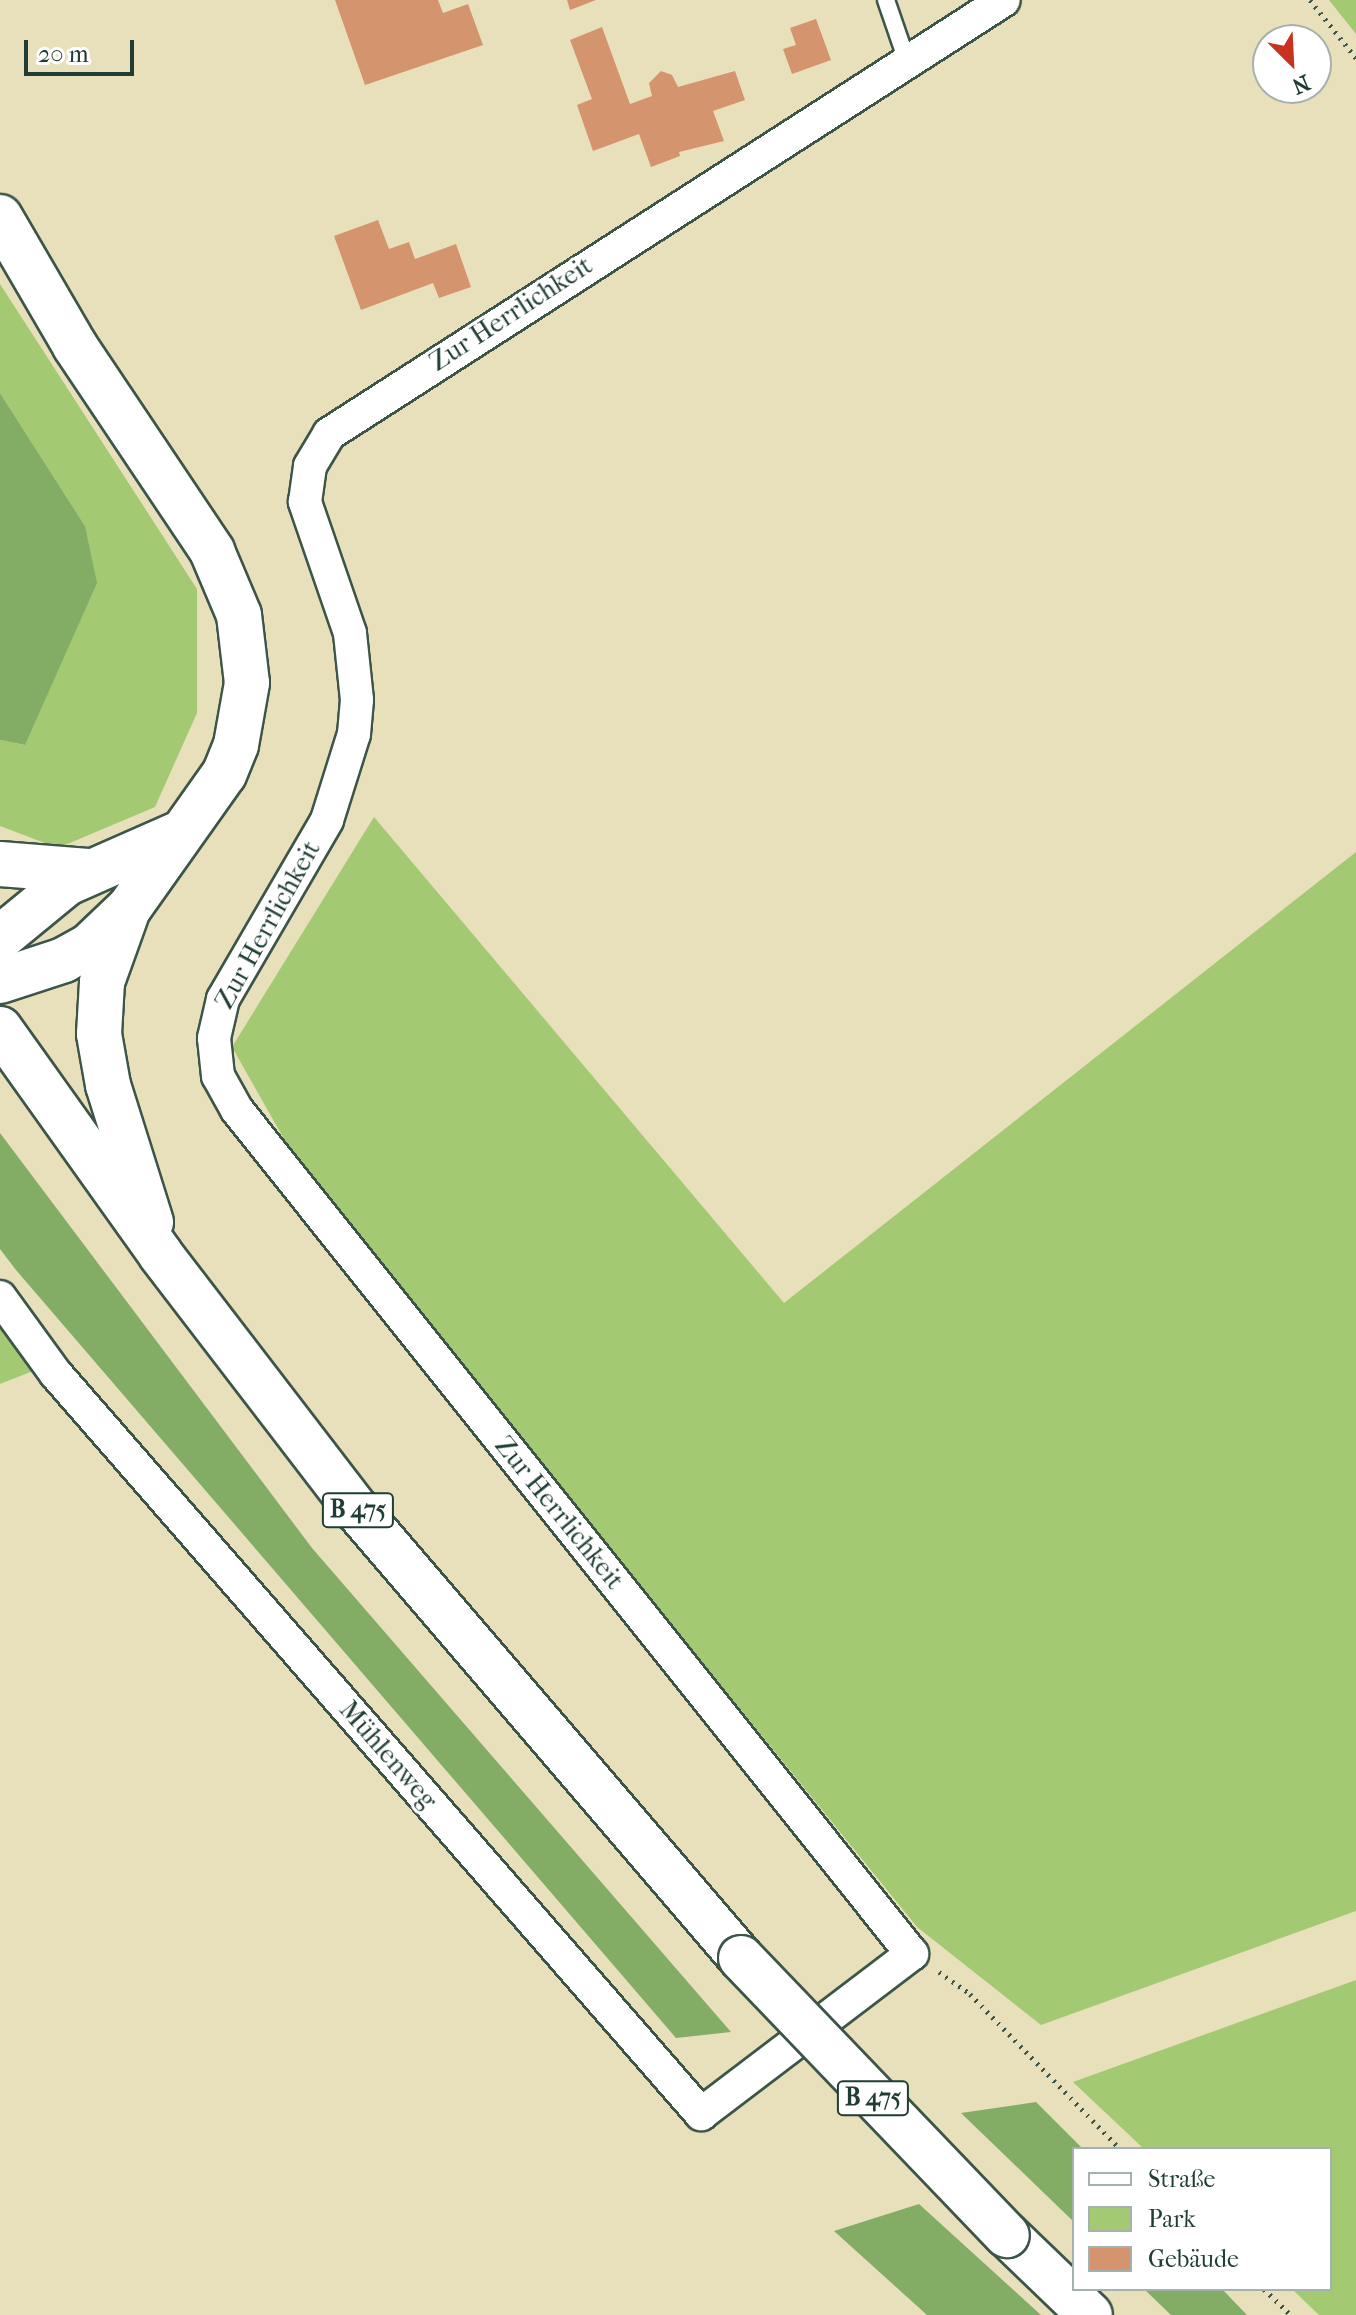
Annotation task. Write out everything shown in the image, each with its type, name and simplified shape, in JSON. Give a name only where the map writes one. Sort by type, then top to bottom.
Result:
[{"type":"main road","points":[[0,217],[75,346],[212,551],[239,615],[246,648],[243,714],[224,774],[190,826],[129,908],[89,946],[64,960],[0,981]]},
{"type":"main road","points":[[0,938],[42,899],[95,871],[144,853],[190,826]]},
{"type":"main road","points":[[0,864],[36,871],[95,871]]},
{"type":"main road","points":[[129,908],[102,982],[99,1034],[108,1085],[161,1255]]},
{"type":"main road","name":"B 475","points":[[0,1029],[161,1255],[459,1634],[741,1958],[1007,2235],[1090,2315]]},
{"type":"street","name":"Zur Herrlichkeit","points":[[912,1954],[237,1110],[218,1076],[214,1038],[223,999],[327,820],[354,734],[357,700],[350,633],[305,502],[318,449],[342,422],[1004,0]]},
{"type":"street","name":"Mühlenweg","points":[[0,1297],[56,1374],[701,2114],[799,2036],[912,1954]]},
{"type":"lane","points":[[886,0],[907,61]]},
{"type":"path","points":[[1310,0],[1356,58]]},
{"type":"path","points":[[912,1954],[970,1994],[1118,2147]]},
{"type":"path","points":[[1266,2291],[1291,2315]]},
{"type":"green space","points":[[1329,0],[1356,0],[1356,34]]},
{"type":"green space","points":[[0,284],[197,589],[197,713],[155,807],[58,848],[0,826],[0,740],[24,745],[85,526],[0,393]]},
{"type":"green space","points":[[0,393],[85,526],[97,583],[25,745],[0,740]]},
{"type":"green space","points":[[374,817],[784,1303],[1356,852],[1356,1911],[1041,2025],[917,1927],[297,1162],[232,1047]]},
{"type":"green space","points":[[0,1133],[312,1548],[731,2032],[676,2038],[16,1270],[0,1249]]},
{"type":"green space","points":[[0,1326],[33,1371],[0,1384]]},
{"type":"green space","points":[[1356,1980],[1356,2315],[1319,2315],[1294,2291],[1332,2291],[1332,2147],[1142,2147],[1073,2082]]},
{"type":"green space","points":[[1036,2102],[1081,2147],[1072,2147],[1072,2220],[961,2113]]},
{"type":"green space","points":[[919,2204],[1041,2315],[927,2315],[834,2231]]},
{"type":"green space","points":[[1146,2291],[1224,2291],[1247,2315],[1171,2315]]},
{"type":"building","points":[[335,0],[438,0],[443,13],[468,4],[483,45],[365,85]]},
{"type":"building","points":[[567,0],[596,0],[570,10]]},
{"type":"building","points":[[816,19],[831,60],[792,74],[783,49],[796,45],[790,28]]},
{"type":"building","points":[[602,27],[630,104],[652,96],[649,83],[661,71],[672,75],[678,87],[735,71],[745,100],[713,111],[724,141],[679,152],[680,156],[651,167],[639,134],[593,151],[577,105],[592,99],[570,40]]},
{"type":"building","points":[[378,220],[389,249],[409,242],[415,259],[456,244],[471,287],[439,298],[433,283],[361,310],[334,236]]}]
